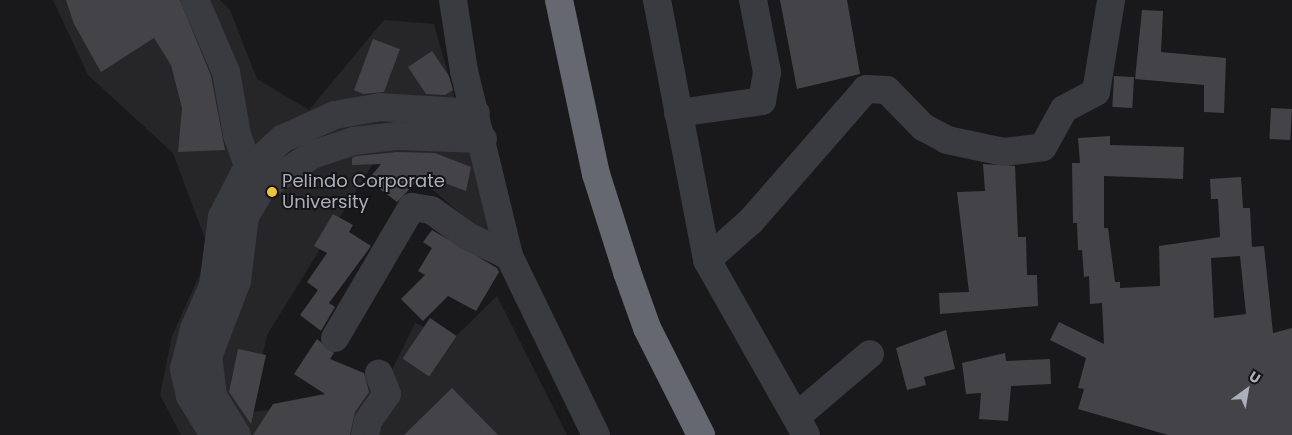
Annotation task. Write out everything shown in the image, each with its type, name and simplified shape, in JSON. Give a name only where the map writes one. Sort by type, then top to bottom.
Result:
[{"type":"highway","points":[[559,0],[592,157],[627,272],[647,328],[700,435]]},
{"type":"street","points":[[195,0],[226,72],[246,185],[233,293],[208,357],[209,382],[221,429]]},
{"type":"street","points":[[453,0],[476,113],[509,256],[596,435]]},
{"type":"street","points":[[657,0],[707,260],[801,426],[870,354]]},
{"type":"street","points":[[678,113],[762,102],[767,72],[753,0]]},
{"type":"street","points":[[707,260],[751,221],[866,89],[887,90],[923,127],[947,140],[1004,152],[1043,147],[1064,109],[1091,96],[1099,85],[1110,0]]},
{"type":"street","points":[[246,185],[282,139],[335,115],[380,107],[476,113]]},
{"type":"street","points":[[246,185],[354,141],[396,136],[483,139]]},
{"type":"street","points":[[335,338],[412,207],[431,210],[469,237],[509,256]]},
{"type":"street","points":[[365,435],[368,421],[387,394],[378,374]]},
{"type":"shaded area","name":"Pelindo Corporate University","points":[[53,0],[220,0],[230,10],[257,79],[309,110],[384,20],[434,24],[495,243],[398,160],[377,157],[267,335],[250,412],[337,403],[345,369],[384,386],[415,323],[454,338],[497,296],[567,435],[181,435],[160,395],[172,336],[210,252],[173,153],[88,75]]},
{"type":"building","points":[[66,0],[180,0],[211,76],[225,150],[178,152],[182,108],[171,65],[154,38],[101,72],[74,24]]},
{"type":"building","points":[[780,0],[847,0],[860,74],[797,89]]},
{"type":"building","points":[[1142,10],[1163,11],[1161,52],[1226,58],[1224,113],[1204,112],[1204,85],[1135,79]]},
{"type":"building","points":[[373,39],[400,49],[384,92],[363,94],[354,90]]},
{"type":"building","points":[[432,51],[449,76],[453,90],[445,95],[426,94],[408,67]]},
{"type":"building","points":[[1114,76],[1134,77],[1132,108],[1112,107]]},
{"type":"building","points":[[1271,108],[1292,109],[1290,140],[1269,139]]},
{"type":"building","points":[[1110,136],[1110,145],[1184,147],[1183,179],[1104,176],[1104,228],[1108,228],[1115,282],[1120,282],[1120,288],[1160,286],[1159,246],[1220,237],[1218,199],[1211,199],[1210,179],[1241,177],[1243,208],[1250,208],[1252,247],[1264,246],[1273,333],[1292,328],[1292,435],[1168,435],[1078,409],[1084,389],[1078,388],[1086,358],[1050,340],[1059,322],[1104,344],[1102,303],[1090,304],[1089,276],[1084,277],[1082,250],[1078,250],[1077,223],[1073,223],[1072,163],[1080,163],[1078,138]],"holes":[[[1240,256],[1246,314],[1214,318],[1211,258]]]},
{"type":"building","points":[[397,152],[435,153],[471,167],[466,191],[423,175],[397,202],[368,180],[381,164],[352,165],[352,158],[357,156]]},
{"type":"building","points":[[983,164],[1015,166],[1018,237],[1026,237],[1027,275],[1037,275],[1038,306],[940,314],[939,293],[969,292],[957,192],[985,191]]},
{"type":"building","points":[[333,214],[353,225],[349,232],[371,246],[329,303],[335,307],[321,331],[300,315],[318,290],[307,282],[327,253],[314,246]]},
{"type":"building","points":[[432,230],[497,268],[499,272],[476,311],[448,296],[423,321],[401,299],[425,275],[418,271],[432,248],[423,242]]},
{"type":"building","points":[[430,318],[457,336],[429,377],[403,359]]},
{"type":"building","points":[[946,330],[955,369],[924,377],[926,385],[907,390],[896,348]]},
{"type":"building","points":[[317,339],[334,353],[330,359],[364,373],[369,392],[355,412],[350,435],[253,435],[273,404],[325,394],[294,374]]},
{"type":"building","points":[[238,349],[266,355],[251,424],[229,392]]},
{"type":"building","points":[[1005,353],[1006,361],[1050,359],[1051,384],[1011,386],[1008,421],[979,419],[981,393],[966,394],[962,363]]},
{"type":"building","points":[[452,388],[498,435],[404,435]]},
{"type":"place","name":"Pelindo Corporate University","points":[[272,192]]}]
